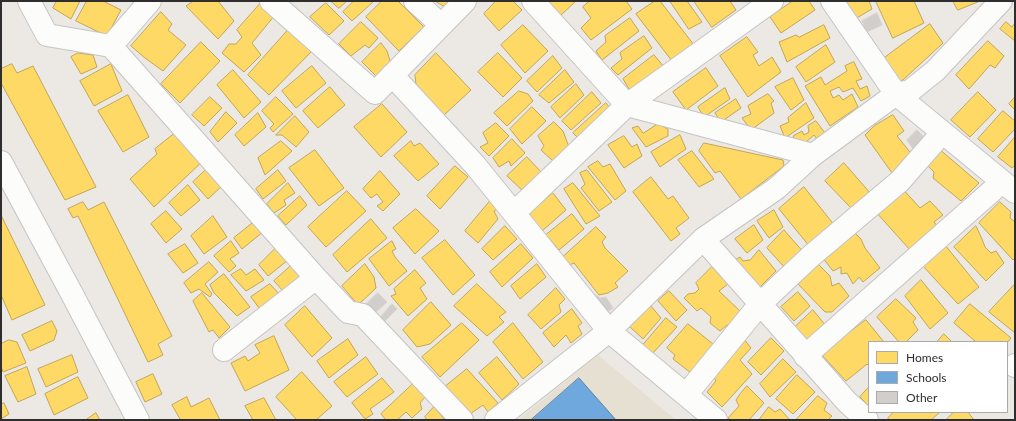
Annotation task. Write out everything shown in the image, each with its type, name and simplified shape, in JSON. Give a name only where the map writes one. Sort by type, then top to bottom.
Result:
[{"type":"street","points":[[29,1],[47,36],[111,46],[316,278],[348,312],[363,315],[462,420]]},
{"type":"street","points":[[111,46],[150,1]]},
{"type":"street","points":[[271,1],[375,93],[465,1]]},
{"type":"street","points":[[415,1],[441,25]]},
{"type":"street","points":[[533,1],[626,105],[812,155]]},
{"type":"street","points":[[514,213],[626,105],[772,1]]},
{"type":"street","points":[[805,356],[1009,187],[896,94],[832,1]]},
{"type":"street","points":[[496,420],[609,331],[704,239],[777,188],[812,155],[896,94],[910,91],[935,71],[1000,1]]},
{"type":"street","points":[[392,75],[475,165],[609,331],[716,420]]},
{"type":"street","points":[[686,395],[760,304],[811,256],[900,181],[942,133]]},
{"type":"street","points":[[1,162],[138,420]]},
{"type":"street","points":[[704,239],[805,356],[847,402],[867,420]]},
{"type":"street","points":[[224,350],[316,278]]},
{"type":"shaded area","points":[[598,355],[676,420],[518,420]]},
{"type":"building: Homes","points":[[57,1],[80,1],[71,19],[53,8]]},
{"type":"building: Homes","points":[[87,1],[103,1],[121,10],[107,36],[76,21]]},
{"type":"building: Homes","points":[[190,1],[218,1],[234,21],[218,39],[186,6],[192,2]]},
{"type":"building: Homes","points":[[331,1],[347,1],[339,8]]},
{"type":"building: Homes","points":[[354,1],[374,1],[352,21],[343,12]]},
{"type":"building: Homes","points":[[382,1],[398,1],[424,27],[399,51],[366,17]]},
{"type":"building: Homes","points":[[435,1],[452,1],[446,7]]},
{"type":"building: Homes","points":[[496,1],[513,1],[522,10],[499,31],[484,14]]},
{"type":"building: Homes","points":[[546,1],[576,1],[560,16]]},
{"type":"building: Homes","points":[[590,1],[626,1],[632,9],[591,40],[581,28],[591,18],[583,7]]},
{"type":"building: Homes","points":[[655,1],[660,1],[694,45],[672,61],[636,14]]},
{"type":"building: Homes","points":[[670,1],[687,1],[702,22],[689,29]]},
{"type":"building: Homes","points":[[694,1],[730,1],[736,10],[712,27]]},
{"type":"building: Homes","points":[[793,1],[809,1],[815,10],[781,33],[770,17]]},
{"type":"building: Homes","points":[[844,1],[869,1],[872,9],[855,19]]},
{"type":"building: Homes","points":[[876,1],[914,1],[924,23],[893,38]]},
{"type":"building: Homes","points":[[953,1],[980,1],[958,10]]},
{"type":"building: Homes","points":[[326,3],[344,21],[329,35],[310,17]]},
{"type":"building: Homes","points":[[260,4],[275,15],[252,43],[261,55],[244,72],[222,53],[229,44],[236,44],[242,37],[237,30]]},
{"type":"building: Homes","points":[[161,12],[172,24],[168,30],[186,45],[163,71],[131,46]]},
{"type":"building: Homes","points":[[630,18],[639,31],[602,60],[596,51],[606,42],[605,36]]},
{"type":"building: Homes","points":[[361,22],[378,38],[369,48],[365,45],[351,56],[339,44]]},
{"type":"building: Homes","points":[[1006,22],[1012,27],[1015,23],[1015,41],[1000,29]]},
{"type":"building: Homes","points":[[930,24],[943,43],[899,82],[883,59]]},
{"type":"building: Homes","points":[[523,25],[548,51],[525,73],[501,45]]},
{"type":"building: Homes","points":[[824,25],[830,38],[787,62],[779,42],[796,35],[799,37]]},
{"type":"building: Homes","points":[[289,29],[312,51],[269,95],[248,75]]},
{"type":"building: Homes","points":[[644,36],[652,48],[618,75],[611,68],[622,59],[620,53]]},
{"type":"building: Homes","points":[[747,37],[758,52],[753,55],[759,66],[772,57],[781,72],[748,97],[720,56]]},
{"type":"building: Homes","points":[[988,41],[1004,56],[995,68],[990,65],[969,89],[956,75]]},
{"type":"building: Homes","points":[[201,42],[220,61],[180,103],[161,84]]},
{"type":"building: Homes","points":[[381,43],[387,51],[391,64],[377,77],[362,62]]},
{"type":"building: Homes","points":[[826,45],[835,62],[806,82],[796,67]]},
{"type":"building: Homes","points":[[78,53],[93,55],[97,67],[81,74],[71,57]]},
{"type":"building: Homes","points":[[436,53],[471,90],[443,116],[416,85],[415,75]]},
{"type":"building: Homes","points":[[498,53],[522,78],[503,97],[478,72]]},
{"type":"building: Homes","points":[[654,55],[665,68],[632,94],[623,79]]},
{"type":"building: Homes","points":[[553,56],[562,68],[537,92],[527,81]]},
{"type":"building: Homes","points":[[854,62],[862,79],[856,81],[860,89],[867,86],[870,96],[861,101],[853,88],[843,92],[839,87],[830,91],[833,98],[839,95],[843,100],[852,94],[858,107],[830,126],[805,86],[821,77],[825,85],[847,71],[845,66]]},
{"type":"building: Homes","points":[[12,64],[17,73],[33,66],[96,187],[65,200],[1,83],[1,69]]},
{"type":"building: Homes","points":[[111,64],[122,91],[94,106],[80,81]]},
{"type":"building: Homes","points":[[312,66],[326,83],[296,108],[282,91]]},
{"type":"building: Homes","points":[[706,68],[718,86],[686,110],[673,92]]},
{"type":"building: Homes","points":[[233,70],[261,102],[244,118],[217,85]]},
{"type":"building: Homes","points":[[565,70],[574,82],[549,103],[539,95]]},
{"type":"building: Homes","points":[[793,78],[804,100],[791,110],[775,87]]},
{"type":"building: Homes","points":[[576,84],[584,95],[560,118],[551,107]]},
{"type":"building: Homes","points":[[330,87],[345,105],[318,128],[303,111]]},
{"type":"building: Homes","points":[[725,88],[730,99],[704,117],[698,107]]},
{"type":"building: Homes","points":[[519,91],[528,94],[533,101],[507,126],[494,113]]},
{"type":"building: Homes","points":[[592,92],[601,103],[571,130],[562,121]]},
{"type":"building: Homes","points":[[978,92],[996,110],[970,137],[951,120]]},
{"type":"building: Homes","points":[[768,94],[774,101],[771,103],[774,113],[751,130],[742,118],[751,114],[748,106]]},
{"type":"building: Homes","points":[[128,95],[149,137],[123,152],[98,111]]},
{"type":"building: Homes","points":[[210,97],[222,108],[204,126],[192,115]]},
{"type":"building: Homes","points":[[276,97],[293,114],[273,132],[270,128],[274,124],[262,111]]},
{"type":"building: Homes","points":[[1015,97],[1015,110],[1009,104]]},
{"type":"building: Homes","points":[[736,99],[741,108],[721,122],[715,113]]},
{"type":"building: Homes","points":[[606,103],[613,112],[581,141],[573,133]]},
{"type":"building: Homes","points":[[806,103],[814,118],[785,138],[780,126],[789,122],[788,118]]},
{"type":"building: Homes","points":[[382,104],[407,132],[381,157],[354,127]]},
{"type":"building: Homes","points":[[532,107],[546,121],[522,144],[510,129]]},
{"type":"building: Homes","points":[[1003,111],[1015,121],[1015,129],[993,152],[978,139]]},
{"type":"building: Homes","points":[[226,112],[237,123],[218,142],[210,132]]},
{"type":"building: Homes","points":[[258,113],[266,127],[244,146],[235,135]]},
{"type":"building: Homes","points":[[893,115],[904,131],[897,136],[914,157],[892,173],[865,135],[874,126]]},
{"type":"building: Homes","points":[[295,116],[309,132],[296,147],[282,135],[276,135]]},
{"type":"building: Homes","points":[[816,121],[825,133],[817,139],[814,135],[806,142],[797,143],[793,136],[802,131],[804,135],[809,132],[808,126]]},
{"type":"building: Homes","points":[[554,122],[563,131],[569,147],[553,161],[541,150],[544,146],[538,136]]},
{"type":"building: Homes","points":[[496,123],[509,136],[489,156],[480,147],[488,143],[483,133]]},
{"type":"building: Homes","points":[[658,124],[668,129],[668,136],[646,147],[632,128],[638,126],[643,133]]},
{"type":"building: Homes","points":[[174,134],[204,160],[154,207],[130,179],[157,154],[155,149]]},
{"type":"building: Homes","points":[[680,135],[686,149],[660,167],[651,152]]},
{"type":"building: Homes","points":[[624,136],[632,147],[637,144],[642,156],[624,168],[608,145]]},
{"type":"building: Homes","points":[[1015,137],[1015,165],[1012,168],[998,157]]},
{"type":"building: Homes","points":[[512,139],[525,153],[511,166],[509,161],[499,167],[493,158]]},
{"type":"building: Homes","points":[[281,141],[292,151],[265,175],[258,158]]},
{"type":"building: Homes","points":[[411,141],[414,146],[420,143],[439,164],[418,181],[394,156]]},
{"type":"building: Homes","points":[[704,143],[783,160],[784,166],[741,199],[720,171],[715,173],[699,151]]},
{"type":"building: Homes","points":[[938,148],[979,183],[961,201],[933,178],[934,172],[923,161]]},
{"type":"building: Homes","points":[[315,150],[344,188],[319,206],[289,168]]},
{"type":"building: Homes","points":[[692,151],[714,179],[699,187],[678,160]]},
{"type":"building: Homes","points":[[527,157],[543,174],[523,191],[507,176]]},
{"type":"building: Homes","points":[[598,161],[603,167],[610,164],[626,191],[615,200],[588,167]]},
{"type":"building: Homes","points":[[844,163],[871,194],[851,208],[825,181]]},
{"type":"building: Homes","points":[[455,166],[468,177],[440,209],[427,196]]},
{"type":"building: Homes","points":[[209,167],[224,184],[208,199],[193,182]]},
{"type":"building: Homes","points":[[278,170],[286,181],[263,199],[256,189]]},
{"type":"building: Homes","points":[[587,170],[612,202],[599,211],[581,188],[585,184],[580,173]]},
{"type":"building: Homes","points":[[380,171],[400,194],[383,211],[377,206],[383,202],[377,194],[371,198],[363,189]]},
{"type":"building: Homes","points":[[651,177],[668,199],[673,196],[689,218],[676,228],[680,234],[671,241],[633,192]]},
{"type":"building: Homes","points":[[288,183],[295,193],[284,200],[286,205],[274,213],[267,204]]},
{"type":"building: Homes","points":[[573,183],[600,216],[586,224],[564,189]]},
{"type":"building: Homes","points":[[188,185],[200,200],[181,216],[169,203]]},
{"type":"building: Homes","points":[[804,187],[835,226],[810,247],[779,209]]},
{"type":"building: Homes","points":[[901,187],[920,208],[930,201],[943,215],[934,222],[938,227],[911,251],[875,211]]},
{"type":"building: Homes","points":[[347,191],[366,211],[326,247],[308,227]]},
{"type":"building: Homes","points":[[553,193],[566,210],[542,231],[529,214]]},
{"type":"building: Homes","points":[[300,196],[307,205],[286,225],[278,216]]},
{"type":"building: Homes","points":[[491,200],[498,209],[494,211],[498,219],[478,243],[465,231]]},
{"type":"building: Homes","points":[[83,202],[88,210],[104,202],[172,336],[158,344],[163,355],[148,362],[78,216],[73,218],[68,209]]},
{"type":"building: Homes","points":[[1000,202],[1011,212],[1010,218],[1015,222],[1015,258],[1013,260],[979,223]]},
{"type":"building: Homes","points":[[416,209],[439,231],[415,254],[393,228]]},
{"type":"building: Homes","points":[[774,210],[783,227],[769,238],[757,221]]},
{"type":"building: Homes","points":[[166,211],[182,229],[166,243],[151,224]]},
{"type":"building: Homes","points":[[572,214],[584,229],[559,250],[546,235]]},
{"type":"building: Homes","points":[[1,215],[45,305],[12,320],[1,295]]},
{"type":"building: Homes","points":[[213,216],[227,237],[204,254],[191,236]]},
{"type":"building: Homes","points":[[371,219],[387,238],[347,272],[333,255]]},
{"type":"building: Homes","points":[[254,222],[263,232],[242,249],[234,238]]},
{"type":"building: Homes","points":[[754,225],[763,240],[747,253],[735,239]]},
{"type":"building: Homes","points":[[505,226],[517,239],[493,260],[482,249]]},
{"type":"building: Homes","points":[[976,226],[985,247],[991,253],[996,251],[1004,263],[986,281],[954,247]]},
{"type":"building: Homes","points":[[596,227],[606,237],[602,242],[605,248],[628,271],[615,283],[618,287],[608,293],[599,295],[574,263],[567,266],[563,257]]},
{"type":"building: Homes","points":[[784,230],[805,254],[786,269],[767,248]]},
{"type":"building: Homes","points":[[853,231],[861,239],[865,248],[880,268],[863,282],[859,277],[853,284],[847,273],[841,274],[841,267],[833,271],[822,257]]},
{"type":"building: Homes","points":[[445,240],[475,275],[453,295],[422,258]]},
{"type":"building: Homes","points":[[231,241],[239,253],[230,259],[236,266],[229,272],[214,256]]},
{"type":"building: Homes","points":[[392,241],[396,249],[392,251],[395,257],[407,271],[389,286],[369,259]]},
{"type":"building: Homes","points":[[185,244],[198,263],[183,273],[168,254]]},
{"type":"building: Homes","points":[[521,244],[533,258],[502,287],[490,272]]},
{"type":"building: Homes","points":[[945,245],[979,287],[958,304],[922,265]]},
{"type":"building: Homes","points":[[277,247],[288,260],[268,276],[259,265]]},
{"type":"building: Homes","points":[[759,250],[776,271],[759,288],[733,261],[740,257],[743,261],[750,260]]},
{"type":"building: Homes","points":[[209,262],[218,272],[205,284],[212,294],[210,297],[199,289],[191,293],[184,283]]},
{"type":"building: Homes","points":[[817,263],[830,276],[832,286],[839,283],[849,296],[832,312],[825,312],[797,283]]},
{"type":"building: Homes","points":[[365,264],[374,277],[376,288],[358,305],[342,286]]},
{"type":"building: Homes","points":[[537,264],[546,277],[520,299],[511,286]]},
{"type":"building: Homes","points":[[292,265],[303,278],[284,292],[274,281]]},
{"type":"building: Homes","points":[[712,267],[728,284],[719,291],[742,313],[732,328],[727,325],[720,331],[710,323],[711,317],[701,308],[697,311],[684,298],[688,294],[695,293],[699,289],[696,283]]},
{"type":"building: Homes","points":[[241,269],[246,275],[255,269],[264,280],[246,291],[231,275]]},
{"type":"building: Homes","points":[[415,270],[426,283],[420,288],[427,299],[408,316],[391,296],[396,294],[394,289]]},
{"type":"building: Homes","points":[[224,274],[250,307],[237,316],[214,293],[210,285]]},
{"type":"building: Homes","points":[[921,280],[948,313],[930,329],[905,296]]},
{"type":"building: Homes","points":[[270,284],[281,296],[278,300],[275,296],[266,304],[262,312],[251,297]]},
{"type":"building: Homes","points":[[477,284],[506,312],[499,317],[504,322],[487,336],[454,306]]},
{"type":"building: Homes","points":[[1015,284],[1015,333],[989,312]]},
{"type":"building: Homes","points":[[556,288],[565,299],[559,305],[561,312],[541,329],[528,315]]},
{"type":"building: Homes","points":[[669,291],[687,310],[676,321],[658,301]]},
{"type":"building: Homes","points":[[798,292],[810,306],[794,321],[781,307]]},
{"type":"building: Homes","points":[[202,293],[230,327],[219,338],[213,330],[209,332],[193,301]]},
{"type":"building: Homes","points":[[896,299],[916,318],[913,322],[918,330],[907,341],[898,341],[877,317]]},
{"type":"building: Homes","points":[[431,302],[451,325],[430,344],[417,347],[403,330]]},
{"type":"building: Homes","points":[[970,304],[1011,338],[1008,342],[975,341],[954,323]]},
{"type":"building: Homes","points":[[650,305],[661,318],[643,339],[629,326]]},
{"type":"building: Homes","points":[[305,306],[332,338],[312,357],[285,325]]},
{"type":"building: Homes","points":[[572,309],[582,323],[578,326],[582,334],[571,343],[566,335],[554,347],[543,333]]},
{"type":"building: Homes","points":[[813,310],[827,327],[810,340],[803,342],[792,330]]},
{"type":"building: Homes","points":[[666,318],[677,327],[652,354],[643,345]]},
{"type":"building: Homes","points":[[866,320],[883,341],[868,341],[868,365],[867,364],[846,381],[821,354]]},
{"type":"building: Homes","points":[[52,321],[57,331],[54,340],[30,351],[22,335]]},
{"type":"building: Homes","points":[[462,323],[479,340],[440,377],[422,357]]},
{"type":"building: Homes","points":[[513,323],[543,362],[523,379],[493,342]]},
{"type":"building: Homes","points":[[688,324],[713,344],[691,373],[673,359],[675,355],[667,348]]},
{"type":"building: Homes","points":[[944,334],[951,341],[938,341]]},
{"type":"building: Homes","points":[[274,336],[289,370],[245,391],[231,363],[245,356],[248,361],[260,353],[255,345]]},
{"type":"building: Homes","points":[[743,338],[751,348],[740,360],[752,374],[722,407],[707,392],[716,381],[713,376],[729,361],[726,357]]},
{"type":"building: Homes","points":[[771,338],[784,351],[761,375],[748,362]]},
{"type":"building: Homes","points":[[348,339],[358,355],[329,378],[317,361]]},
{"type":"building: Homes","points":[[9,340],[17,342],[26,363],[3,372],[1,366],[1,344]]},
{"type":"building: Homes","points":[[72,355],[78,372],[46,387],[38,369]]},
{"type":"building: Homes","points":[[366,357],[378,374],[347,397],[334,382]]},
{"type":"building: Homes","points":[[497,357],[519,384],[502,400],[479,373]]},
{"type":"building: Homes","points":[[783,359],[796,372],[770,397],[760,384]]},
{"type":"building: Homes","points":[[27,367],[36,394],[18,402],[5,376]]},
{"type":"building: Homes","points":[[467,369],[498,403],[488,412],[483,405],[470,414],[446,386]]},
{"type":"building: Homes","points":[[302,372],[332,406],[316,420],[297,420],[276,397]]},
{"type":"building: Homes","points":[[153,374],[162,394],[145,402],[136,382]]},
{"type":"building: Homes","points":[[797,375],[815,392],[793,414],[776,399]]},
{"type":"building: Homes","points":[[78,377],[88,398],[54,415],[45,394]]},
{"type":"building: Homes","points":[[382,378],[394,392],[370,409],[373,414],[365,419],[352,403]]},
{"type":"building: Homes","points":[[413,384],[425,397],[420,403],[422,409],[412,418],[406,412],[397,420],[386,420],[381,414]]},
{"type":"building: Homes","points":[[747,386],[764,403],[749,420],[731,420],[728,418],[739,406],[736,400]]},
{"type":"building: Homes","points":[[868,388],[868,405],[860,397]]},
{"type":"building: Homes","points":[[818,396],[827,403],[824,410],[832,416],[828,420],[796,420]]},
{"type":"building: Homes","points":[[187,397],[191,407],[209,398],[220,420],[178,420],[180,419],[172,405]]},
{"type":"building: Homes","points":[[264,398],[276,420],[253,420],[245,406]]},
{"type":"building: Homes","points":[[4,403],[9,414],[1,419],[1,405]]},
{"type":"building: Homes","points":[[434,407],[445,420],[427,420],[425,417]]},
{"type":"building: Homes","points":[[769,407],[775,412],[780,409],[790,420],[759,420]]},
{"type":"building: Homes","points":[[96,413],[100,420],[86,420]]},
{"type":"building: Homes","points":[[893,413],[939,413],[931,420],[889,420],[888,418]]},
{"type":"building: Homes","points":[[953,413],[969,413],[974,420],[946,420]]},
{"type":"building: Schools","points":[[579,378],[616,420],[531,420]]},
{"type":"building: Other","points":[[877,13],[882,25],[867,32],[862,21]]},
{"type":"building: Other","points":[[917,130],[925,138],[913,149],[907,140]]},
{"type":"building: Other","points":[[378,293],[387,302],[375,313],[366,304]]},
{"type":"building: Other","points":[[596,295],[600,298],[606,297],[613,308],[604,315],[591,298]]},
{"type":"building: Other","points":[[392,304],[397,309],[385,321],[380,318]]}]
